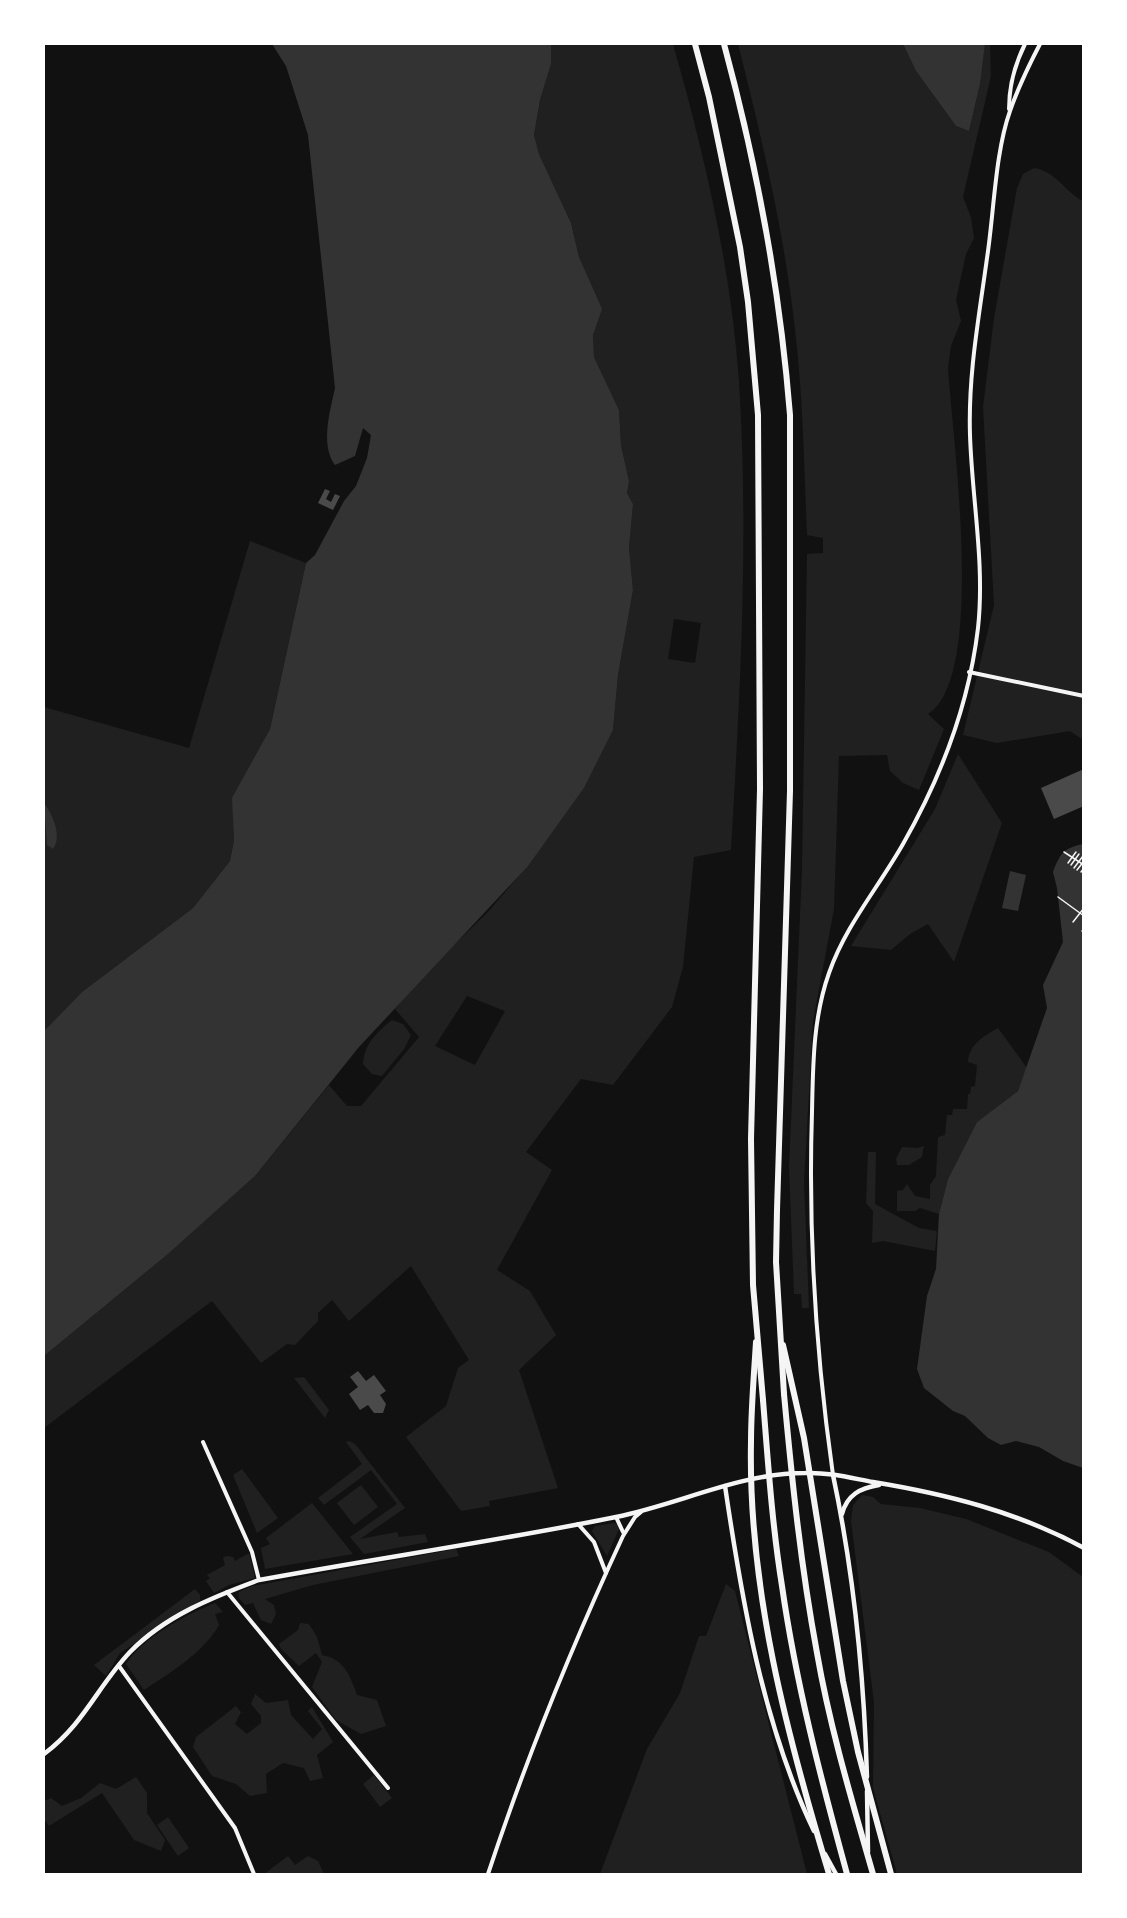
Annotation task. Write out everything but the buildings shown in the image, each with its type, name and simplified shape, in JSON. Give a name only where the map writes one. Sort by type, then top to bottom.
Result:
[{"type":"highway","points":[[695,44],[709,97],[740,247],[748,302],[758,415],[760,789],[751,1139],[756,1332],[772,1509],[794,1655],[816,1755],[847,1875]]},
{"type":"highway","points":[[724,44],[758,180],[772,257],[785,353],[790,415],[791,744],[777,1144],[776,1262],[784,1394],[796,1507],[817,1655],[873,1875]]},
{"type":"highway","points":[[780,1329],[804,1438],[813,1505],[851,1719],[891,1875]]},
{"type":"highway","points":[[756,1332],[751,1443],[754,1511],[764,1608],[790,1737],[829,1875]]},
{"type":"street","points":[[1009,112],[1009,94],[1017,60],[1025,44]]},
{"type":"street","points":[[868,1860],[864,1693],[842,1517],[833,1475],[816,1324],[810,1164],[816,1027],[821,997],[841,943],[902,847],[930,794],[947,753],[969,672],[978,630],[980,583],[970,432],[974,342],[995,207],[1002,141],[1009,112],[1040,44]]},
{"type":"street","points":[[969,672],[1083,696]]},
{"type":"street","points":[[203,1442],[252,1552],[259,1580]]},
{"type":"street","points":[[44,1754],[73,1729],[131,1651],[184,1611],[227,1592],[259,1580],[645,1511],[725,1486],[773,1474],[807,1472],[833,1475],[963,1499],[999,1510],[1083,1548]]},
{"type":"street","points":[[842,1517],[852,1495],[866,1487],[885,1484]]},
{"type":"street","points":[[725,1486],[736,1553],[773,1722],[796,1793],[836,1875]]},
{"type":"street","points":[[488,1875],[513,1798],[606,1574],[623,1536],[635,1517],[645,1511]]},
{"type":"street","points":[[616,1517],[622,1526],[623,1536]]},
{"type":"street","points":[[578,1524],[594,1542],[606,1574]]},
{"type":"street","points":[[227,1592],[388,1788]]},
{"type":"street","points":[[118,1666],[235,1828],[254,1875]]},
{"type":"path","points":[[1064,852],[1082,864]]},
{"type":"path","points":[[1070,864],[1076,852]]},
{"type":"path","points":[[1074,858],[1079,854]]},
{"type":"path","points":[[1081,872],[1083,856]]},
{"type":"path","points":[[1076,869],[1082,864]]},
{"type":"path","points":[[1058,897],[1083,916]]},
{"type":"path","points":[[1073,922],[1083,908]]},
{"type":"shaded area","points":[[272,44],[551,44],[551,64],[540,100],[534,135],[539,154],[571,223],[579,257],[602,309],[593,335],[594,357],[619,410],[621,445],[629,481],[627,493],[633,504],[629,548],[633,590],[618,675],[613,730],[584,788],[528,866],[359,1047],[255,1176],[168,1254],[44,1356],[44,1031],[82,992],[193,908],[230,861],[234,840],[232,798],[270,729],[306,563],[315,555],[344,501],[356,486],[367,458],[371,435],[363,428],[355,456],[335,465],[330,457],[327,438],[335,388],[308,135],[286,66]]},
{"type":"shaded area","points":[[551,44],[673,44],[715,211],[730,296],[739,382],[743,499],[740,674],[731,850],[694,857],[683,967],[672,1007],[613,1085],[581,1079],[526,1152],[552,1170],[497,1270],[530,1291],[556,1335],[519,1370],[558,1488],[489,1501],[490,1506],[461,1511],[406,1437],[446,1406],[458,1368],[469,1360],[411,1266],[349,1321],[332,1300],[318,1313],[318,1321],[295,1345],[287,1344],[261,1363],[212,1301],[44,1428],[44,1356],[168,1254],[255,1176],[329,1085],[347,1106],[361,1106],[419,1037],[395,1009],[427,971],[488,912],[528,865],[584,788],[613,730],[618,675],[633,590],[629,548],[633,504],[627,493],[629,481],[621,445],[619,410],[594,357],[593,335],[601,309],[579,257],[571,223],[539,154],[534,135],[540,100],[551,64]],"holes":[[[674,619],[701,623],[695,663],[668,659]],[[467,996],[505,1011],[475,1065],[435,1046]]]},
{"type":"shaded area","points":[[738,44],[903,44],[916,71],[956,126],[969,131],[980,84],[985,44],[990,44],[991,76],[963,197],[971,217],[974,238],[966,254],[956,300],[961,321],[951,346],[948,368],[962,552],[957,654],[946,691],[928,714],[944,729],[919,790],[903,783],[890,771],[887,755],[839,756],[834,909],[813,1021],[804,1182],[809,1308],[802,1308],[801,1294],[794,1294],[789,1167],[802,869],[807,554],[823,553],[823,538],[807,535],[803,428],[797,348],[789,286],[771,181]]},
{"type":"shaded area","points":[[903,44],[985,44],[980,84],[969,131],[956,126],[916,71]]},
{"type":"shaded area","points":[[1034,168],[1054,177],[1083,201],[1083,740],[1070,731],[997,743],[963,735],[994,605],[983,407],[994,318],[1017,188],[1023,174]]},
{"type":"shaded area","points":[[250,541],[306,563],[270,729],[233,798],[234,840],[230,861],[193,908],[82,992],[44,1031],[44,707],[189,748]]},
{"type":"shaded area","points":[[958,754],[1002,823],[954,962],[928,924],[910,934],[891,950],[851,946],[935,809]]},
{"type":"shaded area","points":[[44,803],[53,819],[56,832],[56,844],[53,849],[47,845]]},
{"type":"shaded area","points":[[1083,844],[1083,1468],[1063,1461],[1039,1447],[1016,1441],[1001,1445],[988,1438],[965,1416],[953,1411],[924,1388],[917,1369],[927,1296],[936,1269],[939,1214],[948,1179],[977,1122],[1018,1091],[1047,1008],[1043,985],[1063,942],[1053,872],[1064,852],[1071,847]]},
{"type":"shaded area","points":[[1010,871],[1026,875],[1018,911],[1002,908]]},
{"type":"shaded area","points":[[392,1020],[403,1024],[411,1035],[404,1049],[382,1076],[372,1074],[363,1064],[366,1050],[376,1034]]},
{"type":"shaded area","points":[[998,1028],[1027,1068],[1018,1091],[977,1122],[948,1179],[939,1214],[920,1208],[915,1211],[897,1211],[897,1191],[903,1190],[907,1184],[915,1196],[930,1199],[930,1185],[936,1176],[938,1137],[945,1135],[947,1115],[952,1115],[953,1109],[967,1109],[968,1094],[970,1094],[971,1087],[975,1086],[977,1065],[968,1062],[971,1050],[974,1045]]},
{"type":"shaded area","points":[[924,1146],[922,1157],[909,1165],[897,1165],[896,1159],[902,1147]]},
{"type":"shaded area","points":[[868,1152],[876,1152],[875,1204],[919,1228],[937,1231],[935,1251],[883,1241],[872,1243],[873,1211],[866,1203]]},
{"type":"shaded area","points":[[304,1377],[329,1410],[325,1418],[294,1378]]},
{"type":"shaded area","points":[[346,1442],[355,1444],[405,1508],[360,1539],[397,1532],[399,1537],[425,1534],[428,1542],[364,1554],[350,1537],[397,1504],[371,1470],[324,1505],[318,1498],[362,1464]]},
{"type":"shaded area","points":[[242,1469],[278,1518],[257,1533],[233,1475]]},
{"type":"shaded area","points":[[361,1485],[378,1507],[354,1525],[337,1503]]},
{"type":"shaded area","points":[[862,1495],[873,1497],[881,1504],[920,1508],[966,1519],[1049,1552],[1083,1577],[1083,1874],[897,1874],[873,1788],[874,1702],[851,1521],[853,1505]]},
{"type":"shaded area","points":[[312,1503],[353,1554],[265,1569],[261,1548],[270,1544],[266,1538]]},
{"type":"shaded area","points":[[614,1523],[619,1529],[607,1556],[592,1531],[595,1526]]},
{"type":"shaded area","points":[[456,1549],[459,1556],[313,1585],[265,1599],[274,1605],[276,1614],[271,1624],[261,1620],[253,1603],[245,1605],[239,1598],[239,1592],[252,1586]]},
{"type":"shaded area","points":[[249,1553],[255,1578],[229,1585],[214,1593],[206,1581],[210,1578],[207,1575],[225,1565],[223,1558],[226,1556],[233,1557],[235,1561]]},
{"type":"shaded area","points":[[726,1584],[735,1591],[807,1874],[600,1874],[647,1749],[680,1693],[699,1636],[706,1636]]},
{"type":"shaded area","points":[[195,1589],[200,1595],[200,1601],[120,1653],[106,1676],[94,1665]]},
{"type":"shaded area","points":[[215,1603],[223,1612],[215,1614],[219,1625],[204,1645],[185,1662],[144,1690],[126,1664],[134,1654],[166,1628]]},
{"type":"shaded area","points":[[300,1623],[309,1624],[317,1637],[322,1655],[336,1660],[345,1669],[357,1695],[377,1700],[386,1726],[361,1734],[336,1720],[312,1687],[322,1662],[316,1653],[299,1666],[281,1649],[279,1644],[298,1630]]},
{"type":"shaded area","points":[[255,1694],[266,1703],[288,1700],[291,1715],[313,1739],[322,1729],[308,1711],[312,1707],[333,1742],[317,1755],[323,1778],[310,1781],[304,1768],[283,1763],[266,1774],[267,1793],[250,1796],[236,1784],[212,1776],[193,1747],[196,1737],[236,1706],[241,1712],[235,1724],[247,1734],[261,1723],[261,1716],[251,1704]]},
{"type":"shaded area","points":[[374,1775],[392,1798],[380,1807],[363,1784]]},
{"type":"shaded area","points":[[136,1777],[147,1793],[147,1813],[165,1840],[161,1851],[134,1840],[102,1793],[49,1826],[44,1819],[44,1801],[51,1798],[62,1806],[81,1798],[100,1783],[116,1789]]},
{"type":"shaded area","points":[[168,1817],[189,1848],[178,1856],[157,1825]]},
{"type":"shaded area","points":[[288,1856],[295,1865],[308,1856],[318,1861],[324,1874],[264,1874]]}]
